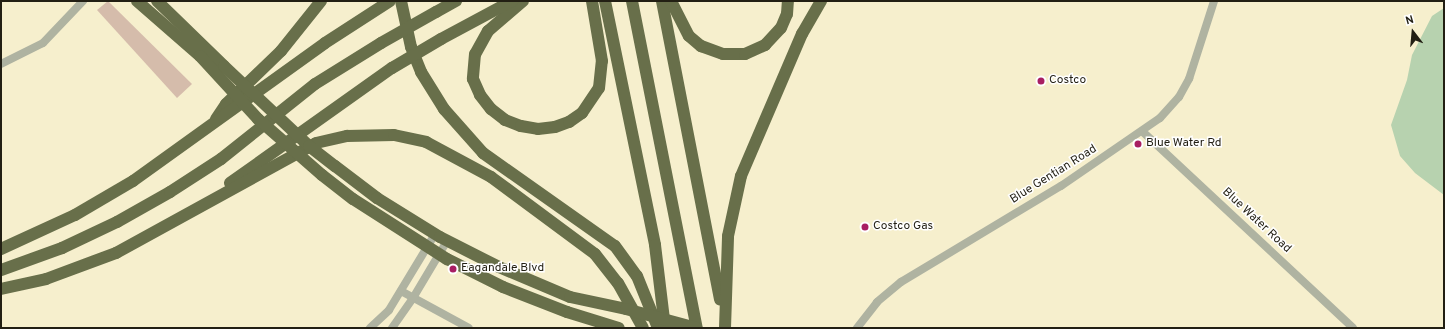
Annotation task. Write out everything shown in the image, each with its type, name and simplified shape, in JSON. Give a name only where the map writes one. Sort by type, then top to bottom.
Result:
[{"type":"highway","points":[[137,1],[200,56],[258,118],[322,175],[353,199],[428,247],[503,287],[568,312],[619,328]]},
{"type":"highway","points":[[157,1],[309,146],[377,198],[435,234],[499,267],[570,297],[626,309],[696,328],[632,1]]},
{"type":"highway","points":[[212,126],[226,104],[281,51],[321,1]]},
{"type":"highway","points":[[1,249],[76,215],[133,181],[212,126],[325,43],[390,1]]},
{"type":"highway","points":[[401,1],[411,47],[421,72],[448,115],[483,153],[615,246],[637,276],[658,328]]},
{"type":"highway","points":[[1,270],[68,245],[117,222],[170,192],[221,159],[315,84],[381,43],[456,1]]},
{"type":"highway","points":[[185,215],[392,68],[441,39],[512,1]]},
{"type":"highway","points":[[523,1],[488,31],[475,54],[473,79],[480,95],[491,109],[505,120],[521,126],[538,129],[556,127],[569,122],[582,113],[600,88],[602,61],[592,1]]},
{"type":"highway","points":[[605,1],[655,245],[665,328]]},
{"type":"highway","points":[[662,1],[725,325]]},
{"type":"highway","points":[[671,1],[689,36],[701,46],[723,54],[745,54],[765,45],[781,28],[787,14],[788,1]]},
{"type":"highway","points":[[725,325],[728,236],[741,176],[802,34],[821,1]]},
{"type":"highway","points":[[1,289],[46,279],[116,253],[316,143],[348,136],[394,135],[426,142],[491,177],[595,254],[618,283],[643,328]]},
{"type":"street","points":[[1,64],[43,43],[83,1]]},
{"type":"street","name":"Blue Gentian Road","points":[[857,328],[877,302],[901,282],[1061,186],[1143,132],[1168,111],[1183,91],[1194,69],[1214,1]]},
{"type":"street","name":"Blue Water Road","points":[[1143,132],[1353,328]]},
{"type":"street","points":[[370,328],[389,310],[435,234]]},
{"type":"street","points":[[392,328],[413,298],[447,241]]},
{"type":"street","points":[[401,291],[468,328]]},
{"type":"shaded area","points":[[108,1],[192,84],[177,98],[97,10]]},
{"type":"shaded area","points":[[1444,8],[1444,195],[1415,173],[1400,156],[1391,125],[1407,80],[1412,55],[1432,16]]},
{"type":"place","name":"Costco","points":[[1041,81]]},
{"type":"place","name":"Blue Water Rd","points":[[1138,144]]},
{"type":"place","name":"Costco Gas","points":[[865,227]]},
{"type":"place","name":"Eagandale Blvd","points":[[453,269]]}]
